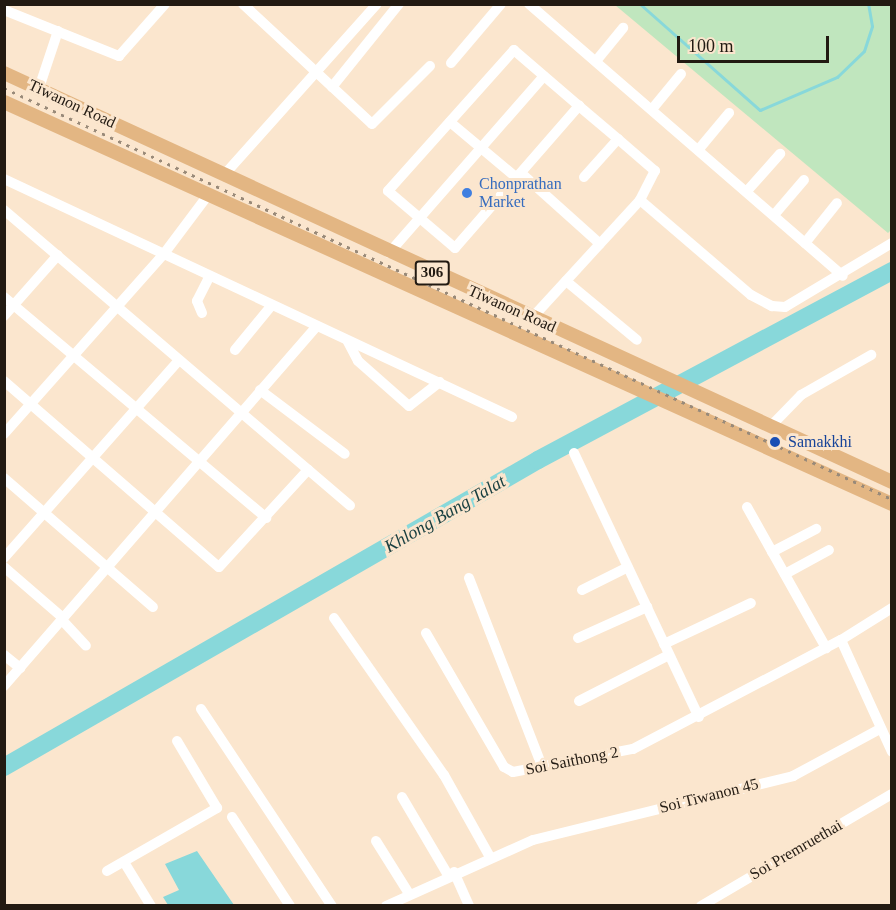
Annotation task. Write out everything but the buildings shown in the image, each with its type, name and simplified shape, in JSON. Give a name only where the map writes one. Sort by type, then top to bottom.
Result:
[{"type":"main road","name":"Tiwanon Road","points":[[4,73],[389,253],[891,482]]},
{"type":"main road","name":"Tiwanon Road","points":[[4,102],[891,504]]},
{"type":"main road","points":[[208,195],[224,175]]},
{"type":"street","points":[[4,10],[119,56],[165,4]]},
{"type":"street","points":[[243,4],[375,124],[430,66]]},
{"type":"street","points":[[224,175],[377,4]]},
{"type":"street","points":[[332,87],[399,4]]},
{"type":"street","points":[[451,63],[501,4]]},
{"type":"street","points":[[529,4],[653,108],[843,276]]},
{"type":"street","points":[[596,61],[623,28]]},
{"type":"street","points":[[39,88],[58,31]]},
{"type":"street","points":[[532,318],[640,200],[655,181],[655,171],[514,50],[388,191],[455,248],[579,106]]},
{"type":"street","points":[[653,108],[681,74]]},
{"type":"street","points":[[389,253],[544,76]]},
{"type":"street","points":[[699,149],[729,113]]},
{"type":"street","points":[[450,122],[600,244]]},
{"type":"street","points":[[584,177],[618,140]]},
{"type":"street","points":[[747,191],[780,154]]},
{"type":"street","points":[[5,180],[512,417]]},
{"type":"street","points":[[774,215],[804,180]]},
{"type":"street","points":[[4,434],[163,255],[208,195]]},
{"type":"street","points":[[640,200],[751,295],[772,306],[785,307],[843,276],[891,243]]},
{"type":"street","points":[[805,243],[837,202]]},
{"type":"street","points":[[4,210],[350,506]]},
{"type":"street","points":[[4,316],[58,255]]},
{"type":"street","points":[[202,313],[197,301],[210,276]]},
{"type":"street","points":[[566,281],[637,340]]},
{"type":"street","points":[[4,297],[266,518]]},
{"type":"street","points":[[234,350],[272,305]]},
{"type":"street","points":[[4,686],[316,327]]},
{"type":"street","points":[[348,342],[358,361],[409,406],[440,382]]},
{"type":"street","points":[[770,427],[801,395],[871,355]]},
{"type":"street","points":[[4,558],[179,360]]},
{"type":"street","points":[[4,381],[219,567],[308,470]]},
{"type":"street","points":[[260,390],[345,454]]},
{"type":"street","points":[[574,453],[699,717]]},
{"type":"street","points":[[4,478],[153,608]]},
{"type":"street","points":[[747,507],[826,648]]},
{"type":"street","points":[[772,552],[816,529]]},
{"type":"street","points":[[785,574],[829,550]]},
{"type":"street","points":[[4,567],[63,619],[86,646]]},
{"type":"street","points":[[582,590],[628,567]]},
{"type":"street","points":[[469,578],[541,764]]},
{"type":"street","points":[[664,644],[751,603]]},
{"type":"street","points":[[578,638],[647,607]]},
{"type":"street","points":[[891,608],[841,640],[891,752]]},
{"type":"street","points":[[334,618],[444,775],[490,857]]},
{"type":"street","name":"Soi Saithong 2","points":[[426,633],[504,767],[513,772],[541,764],[633,749],[699,717],[841,640]]},
{"type":"street","points":[[4,655],[20,668]]},
{"type":"street","points":[[579,701],[669,655]]},
{"type":"street","points":[[201,709],[332,906]]},
{"type":"street","name":"Soi Tiwanon 45","points":[[390,904],[408,892],[533,840],[793,776],[880,729]]},
{"type":"street","points":[[107,871],[217,808],[177,741]]},
{"type":"street","name":"Soi Premruethai","points":[[701,906],[891,794]]},
{"type":"street","points":[[402,797],[451,873],[469,906]]},
{"type":"street","points":[[232,817],[290,906]]},
{"type":"street","points":[[376,841],[408,892]]},
{"type":"street","points":[[124,862],[151,906]]},
{"type":"green space","points":[[615,5],[891,5],[891,230],[888,233]]},
{"type":"water","points":[[197,851],[234,905],[168,905],[163,897],[179,890],[165,864]]},
{"type":"waterway","points":[[640,4],[760,110],[837,77],[864,51],[872,26],[868,4]]},
{"type":"waterway","name":"Khlong Bang Talat","points":[[4,767],[538,460],[892,271]]},
{"type":"railway","points":[[4,88],[892,499]]},
{"type":"place","name":"Chonprathan Market","points":[[467,193]]},
{"type":"place","name":"Samakkhi","points":[[775,442]]}]
